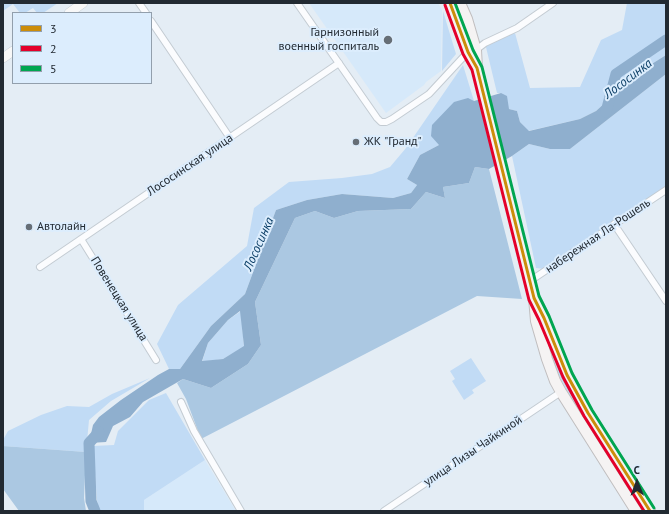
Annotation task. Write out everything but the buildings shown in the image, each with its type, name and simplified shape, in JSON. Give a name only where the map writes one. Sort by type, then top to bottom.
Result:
[{"type":"main road","points":[[70,12],[83,3]]},
{"type":"main road","points":[[450,3],[472,51]]},
{"type":"main road","points":[[460,3],[530,281],[534,298],[536,321],[555,381],[636,511]]},
{"type":"main road","points":[[3,58],[12,52]]},
{"type":"main road","points":[[534,298],[544,318],[567,375],[588,413],[650,511]]},
{"type":"street","points":[[139,3],[145,12]]},
{"type":"street","points":[[297,3],[381,122],[386,122],[392,119],[429,94],[472,51],[485,43],[517,28],[553,3]]},
{"type":"street","points":[[152,21],[230,138]]},
{"type":"street","name":"Лососинская улица","points":[[40,267],[339,64]]},
{"type":"street","name":"набережная Ла-Рошель","points":[[530,281],[666,190]]},
{"type":"street","points":[[614,224],[666,302]]},
{"type":"street","name":"Повенецкая улица","points":[[81,239],[156,360]]},
{"type":"street","points":[[545,352],[556,347]]},
{"type":"street","name":"улица Лизы Чайкиной","points":[[384,511],[561,392]]},
{"type":"street","points":[[181,402],[194,431],[241,511]]},
{"type":"shaded area","points":[[3,3],[58,3],[44,12],[36,12],[33,8],[27,12],[19,12],[13,4],[3,11]]},
{"type":"shaded area","name":"Гарнизонный военный госпиталь","points":[[309,3],[438,3],[442,10],[441,71],[386,113]]},
{"type":"shaded area","points":[[627,3],[666,3],[666,55],[639,72],[596,111],[580,119],[528,131],[520,122],[517,111],[509,109],[501,93],[497,93],[485,43],[515,33],[530,88],[580,87],[601,40],[622,30]]},
{"type":"shaded area","points":[[443,11],[456,54],[442,71]]},
{"type":"shaded area","points":[[666,55],[666,74],[570,149],[550,149],[529,144],[489,169],[475,167],[469,183],[443,187],[445,198],[426,192],[411,209],[358,211],[334,218],[315,211],[295,218],[255,302],[261,345],[248,364],[211,388],[183,379],[143,402],[130,417],[113,426],[106,442],[89,443],[93,425],[99,417],[158,375],[169,369],[180,369],[211,326],[245,294],[276,210],[307,200],[342,194],[393,198],[411,193],[417,185],[407,179],[420,155],[439,145],[431,136],[432,125],[454,102],[468,98],[474,101],[501,93],[507,96],[509,109],[517,111],[520,122],[529,131],[580,119],[596,111],[639,72]],"holes":[[[240,311],[244,346],[223,359],[202,361],[208,343],[228,320]]]},
{"type":"shaded area","points":[[463,65],[474,101],[439,145],[420,155],[407,179],[417,185],[411,193],[393,198],[342,194],[307,200],[276,210],[245,294],[211,326],[180,369],[169,369],[157,344],[178,305],[247,246],[254,208],[289,182],[372,174],[390,167],[406,148]]},
{"type":"shaded area","points":[[666,74],[666,186],[544,269],[536,268],[512,156],[529,144],[550,149],[570,149]]},
{"type":"shaded area","points":[[475,167],[489,169],[522,299],[477,296],[201,439],[186,399],[177,383],[183,379],[211,388],[248,364],[261,345],[255,302],[295,218],[315,211],[334,218],[358,211],[411,209],[426,192],[445,198],[443,187],[469,183]]},
{"type":"shaded area","points":[[241,311],[244,347],[223,359],[202,362],[208,343],[228,320]]},
{"type":"shaded area","points":[[553,354],[561,375],[586,420],[585,421],[559,376],[551,355]]},
{"type":"shaded area","points":[[471,358],[486,381],[472,390],[474,393],[464,400],[452,381],[455,379],[450,371]]},
{"type":"shaded area","points":[[150,378],[111,401],[89,420],[86,452],[3,446],[3,440],[8,431],[41,415],[67,406],[89,407],[112,394]]},
{"type":"shaded area","points":[[166,393],[205,460],[144,500],[144,511],[99,511],[93,446],[114,445],[118,431],[149,400]]},
{"type":"shaded area","points":[[3,446],[86,452],[84,498],[86,511],[19,511],[3,489]]},
{"type":"shaded area","points":[[205,460],[236,511],[144,511],[144,500]]},
{"type":"waterway","name":"Лососинка","points":[[606,112],[616,74],[666,40]]},
{"type":"waterway","name":"Лососинка","points":[[95,511],[91,501],[89,443],[99,432]]},
{"type":"transit line","name":"3","points":[[450,3],[468,52],[477,68],[534,298],[544,318],[567,375],[588,413],[650,511]]},
{"type":"transit line","name":"5","points":[[455,3],[473,50],[482,67],[539,296],[549,316],[572,373],[592,410],[654,508]]},
{"type":"transit line","name":"2","points":[[445,5],[463,54],[472,70],[529,300],[563,377],[584,416],[644,511]]},
{"type":"place","name":"Гарнизонный военный госпиталь","points":[[388,40]]},
{"type":"place","name":"ЖК \"Гранд\"","points":[[356,142]]},
{"type":"place","name":"Автолайн","points":[[29,227]]}]
